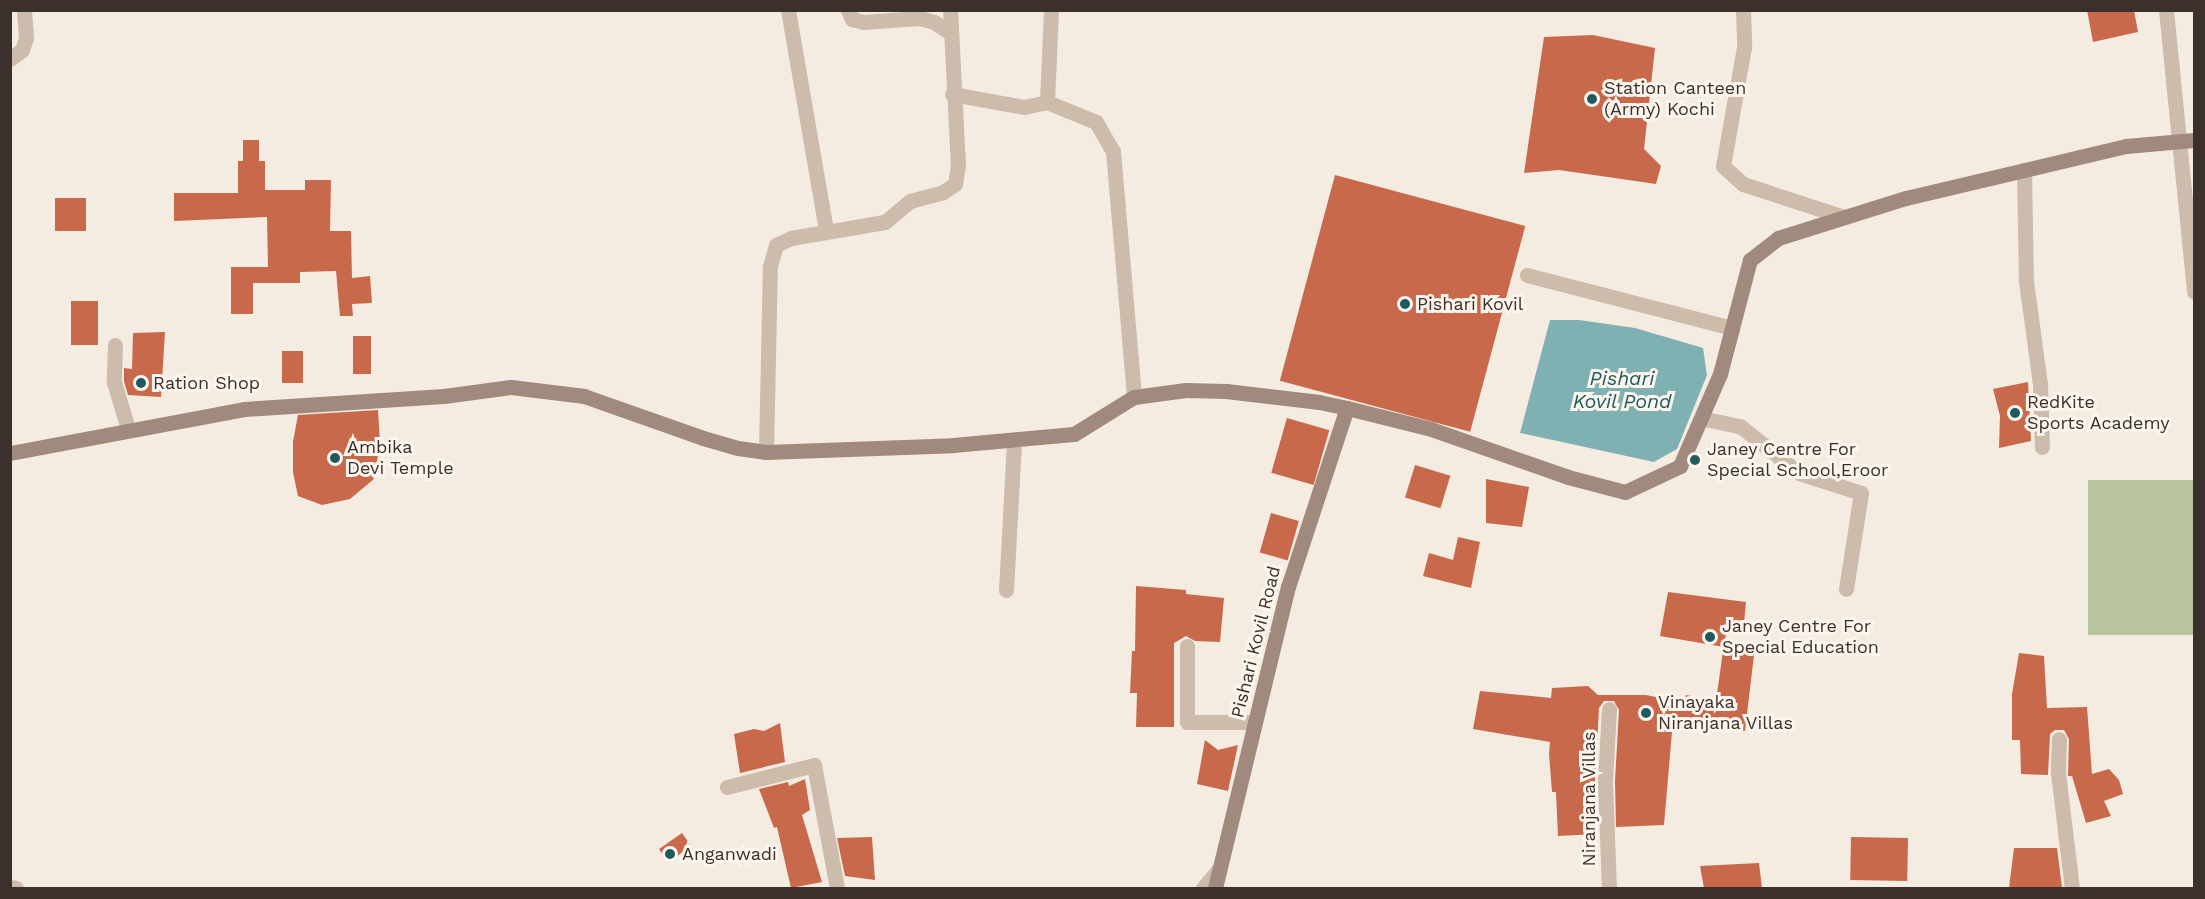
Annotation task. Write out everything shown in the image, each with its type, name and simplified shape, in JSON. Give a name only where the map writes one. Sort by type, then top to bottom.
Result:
[{"type":"street","points":[[10,59],[22,50],[26,38],[24,10]]},
{"type":"street","points":[[788,10],[826,231]]},
{"type":"street","points":[[848,10],[852,19],[863,22],[920,18],[934,22],[949,32]]},
{"type":"street","points":[[766,452],[771,266],[776,245],[791,237],[885,222],[910,201],[943,192],[955,184],[958,166],[952,94],[950,10]]},
{"type":"street","points":[[1047,102],[1051,10]]},
{"type":"street","points":[[1743,10],[1744,47],[1724,166],[1743,184],[1844,217]]},
{"type":"street","points":[[2166,10],[2194,292]]},
{"type":"street","points":[[952,94],[1024,107],[1047,102],[1096,122],[1113,151],[1134,397]]},
{"type":"street","points":[[10,453],[78,442],[128,429],[244,410],[422,397],[511,387],[584,396],[702,438],[738,448],[766,452],[1014,440],[1074,434],[1134,397],[1186,390],[1226,391],[1319,402],[1347,408],[1431,429],[1568,477],[1625,492],[1680,466],[1720,374],[1750,260],[1778,238],[1906,198],[2024,170],[2126,146],[2194,140]]},
{"type":"street","points":[[2024,170],[2026,281],[2040,384],[2042,447]]},
{"type":"street","points":[[1527,275],[1732,328]]},
{"type":"street","points":[[116,345],[114,382],[128,429]]},
{"type":"street","name":"Pishari Kovil Road","points":[[1215,888],[1288,587],[1347,408]]},
{"type":"street","points":[[1701,418],[1740,426],[1799,473],[1861,493],[1846,589]]},
{"type":"street","points":[[1006,590],[1014,440]]},
{"type":"street","points":[[1187,646],[1185,678],[1187,722],[1255,722]]},
{"type":"street","name":"Niranjana Villas","points":[[1609,709],[1605,781],[1609,888]]},
{"type":"street","points":[[2059,740],[2058,772],[2072,888]]},
{"type":"street","points":[[727,787],[814,765],[837,888]]},
{"type":"street","points":[[1203,888],[1220,868]]},
{"type":"street","points":[[10,887],[16,888]]},
{"type":"green space","points":[[2088,480],[2194,480],[2194,635],[2088,635]]},
{"type":"water","name":"Pishari Kovil Pond","points":[[1550,320],[1579,320],[1635,328],[1703,348],[1707,375],[1677,449],[1654,462],[1520,433]]},
{"type":"building","points":[[2087,10],[2134,10],[2138,32],[2093,42]]},
{"type":"building","name":"Station Canteen (Army) Kochi","points":[[1593,35],[1655,48],[1644,149],[1661,166],[1656,184],[1559,170],[1524,173],[1544,37]]},
{"type":"building","points":[[243,140],[259,140],[259,161],[265,161],[265,190],[305,190],[305,180],[331,180],[330,231],[351,231],[352,278],[370,276],[372,303],[352,304],[353,316],[340,316],[336,271],[300,272],[300,283],[253,283],[253,314],[231,314],[231,267],[268,267],[267,217],[174,221],[174,193],[238,193],[238,161],[243,161]]},
{"type":"building","name":"Pishari Kovil","points":[[1335,175],[1525,226],[1470,432],[1280,381]]},
{"type":"building","points":[[55,198],[86,198],[86,231],[55,231]]},
{"type":"building","points":[[71,301],[98,301],[98,345],[71,345]]},
{"type":"building","points":[[165,332],[161,397],[128,395],[124,381],[124,368],[132,369],[133,333]]},
{"type":"building","points":[[353,336],[371,336],[371,374],[353,374]]},
{"type":"building","points":[[282,351],[303,351],[303,383],[282,383]]},
{"type":"building","name":"RedKite Sports Academy","points":[[2028,382],[2031,441],[1999,448],[2000,416],[1993,389]]},
{"type":"building","name":"Ambika Devi Temple","points":[[378,410],[380,443],[374,479],[350,499],[322,505],[298,496],[293,472],[293,442],[298,415]]},
{"type":"building","points":[[1287,418],[1329,430],[1314,485],[1271,473]]},
{"type":"building","points":[[1415,465],[1450,476],[1440,508],[1405,498]]},
{"type":"building","points":[[1486,479],[1529,487],[1522,527],[1486,523]]},
{"type":"building","points":[[1271,513],[1299,521],[1288,560],[1260,552]]},
{"type":"building","points":[[1458,537],[1480,542],[1471,588],[1423,576],[1429,553],[1453,560]]},
{"type":"building","points":[[1136,586],[1186,590],[1186,594],[1224,598],[1220,642],[1195,641],[1186,636],[1174,643],[1174,727],[1136,727],[1137,693],[1130,693],[1132,651],[1135,651]]},
{"type":"building","points":[[1668,592],[1746,602],[1744,623],[1728,620],[1724,647],[1660,636]]},
{"type":"building","points":[[1723,651],[1754,655],[1745,731],[1673,720],[1664,825],[1616,827],[1615,781],[1619,710],[1614,701],[1604,701],[1599,708],[1595,781],[1597,834],[1558,836],[1556,792],[1552,792],[1550,742],[1473,729],[1480,691],[1551,698],[1552,688],[1588,686],[1598,695],[1646,695],[1685,703],[1686,695],[1716,701]]},
{"type":"building","points":[[2019,653],[2044,656],[2047,708],[2087,707],[2092,774],[2109,769],[2119,780],[2123,794],[2104,801],[2111,816],[2086,823],[2072,776],[2068,776],[2069,739],[2064,730],[2055,730],[2050,734],[2048,775],[2021,774],[2020,740],[2012,740],[2012,694]]},
{"type":"building","points":[[780,723],[785,762],[740,773],[734,734],[754,729],[764,731]]},
{"type":"building","points":[[1205,740],[1218,750],[1238,745],[1228,791],[1197,784]]},
{"type":"building","points":[[805,779],[810,810],[802,815],[822,882],[791,888],[777,827],[774,828],[759,789],[788,782],[789,786]]},
{"type":"building","name":"Anganwadi","points":[[682,833],[691,846],[668,862],[659,849]]},
{"type":"building","points":[[872,837],[875,880],[845,876],[837,838]]},
{"type":"building","points":[[1851,837],[1908,838],[1907,881],[1850,880]]},
{"type":"building","points":[[2014,848],[2057,848],[2062,888],[2009,888]]},
{"type":"building","points":[[1759,863],[1762,888],[1704,888],[1700,866]]},
{"type":"place","name":"Station Canteen (Army) Kochi","points":[[1592,99]]},
{"type":"place","name":"Pishari Kovil","points":[[1405,304]]},
{"type":"place","name":"Ration Shop","points":[[141,383]]},
{"type":"place","name":"RedKite Sports Academy","points":[[2015,413]]},
{"type":"place","name":"Ambika Devi Temple","points":[[335,458]]},
{"type":"place","name":"Janey Centre For Special School,Eroor","points":[[1695,460]]},
{"type":"place","name":"Janey Centre For Special Education","points":[[1710,637]]},
{"type":"place","name":"Vinayaka Niranjana Villas","points":[[1646,713]]},
{"type":"place","name":"Anganwadi","points":[[670,854]]}]
